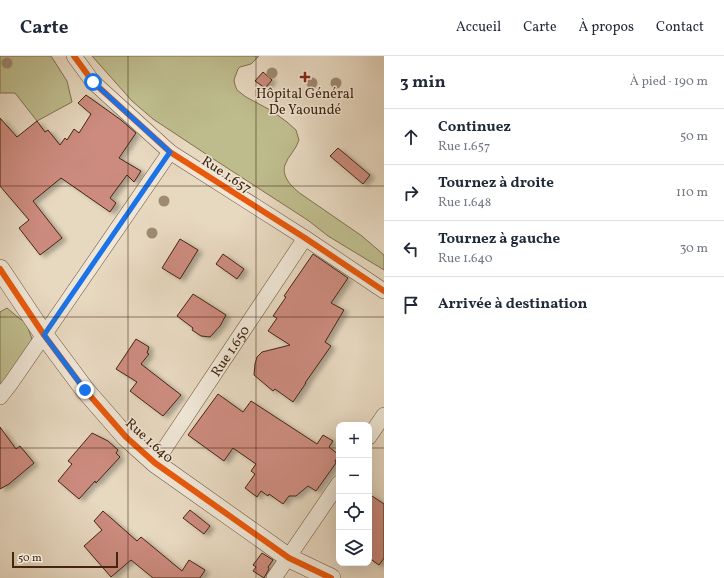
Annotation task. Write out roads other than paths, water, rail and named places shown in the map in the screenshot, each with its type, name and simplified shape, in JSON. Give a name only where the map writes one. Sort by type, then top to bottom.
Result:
[{"type":"street","name":"Rue 1.657","points":[[74,56],[93,82],[170,152],[305,238],[384,291]]},
{"type":"street","points":[[0,397],[170,152]]},
{"type":"street","name":"Rue 1.650","points":[[155,464],[305,238]]},
{"type":"street","name":"Rue 1.640","points":[[0,269],[44,335],[85,390],[121,431],[155,464],[289,558],[331,578]]},
{"type":"street","points":[[372,433],[384,415]]},
{"type":"street","points":[[274,578],[336,488]]},
{"type":"place","name":"Hôpital Général De Yaoundé","points":[[305,77]]}]
